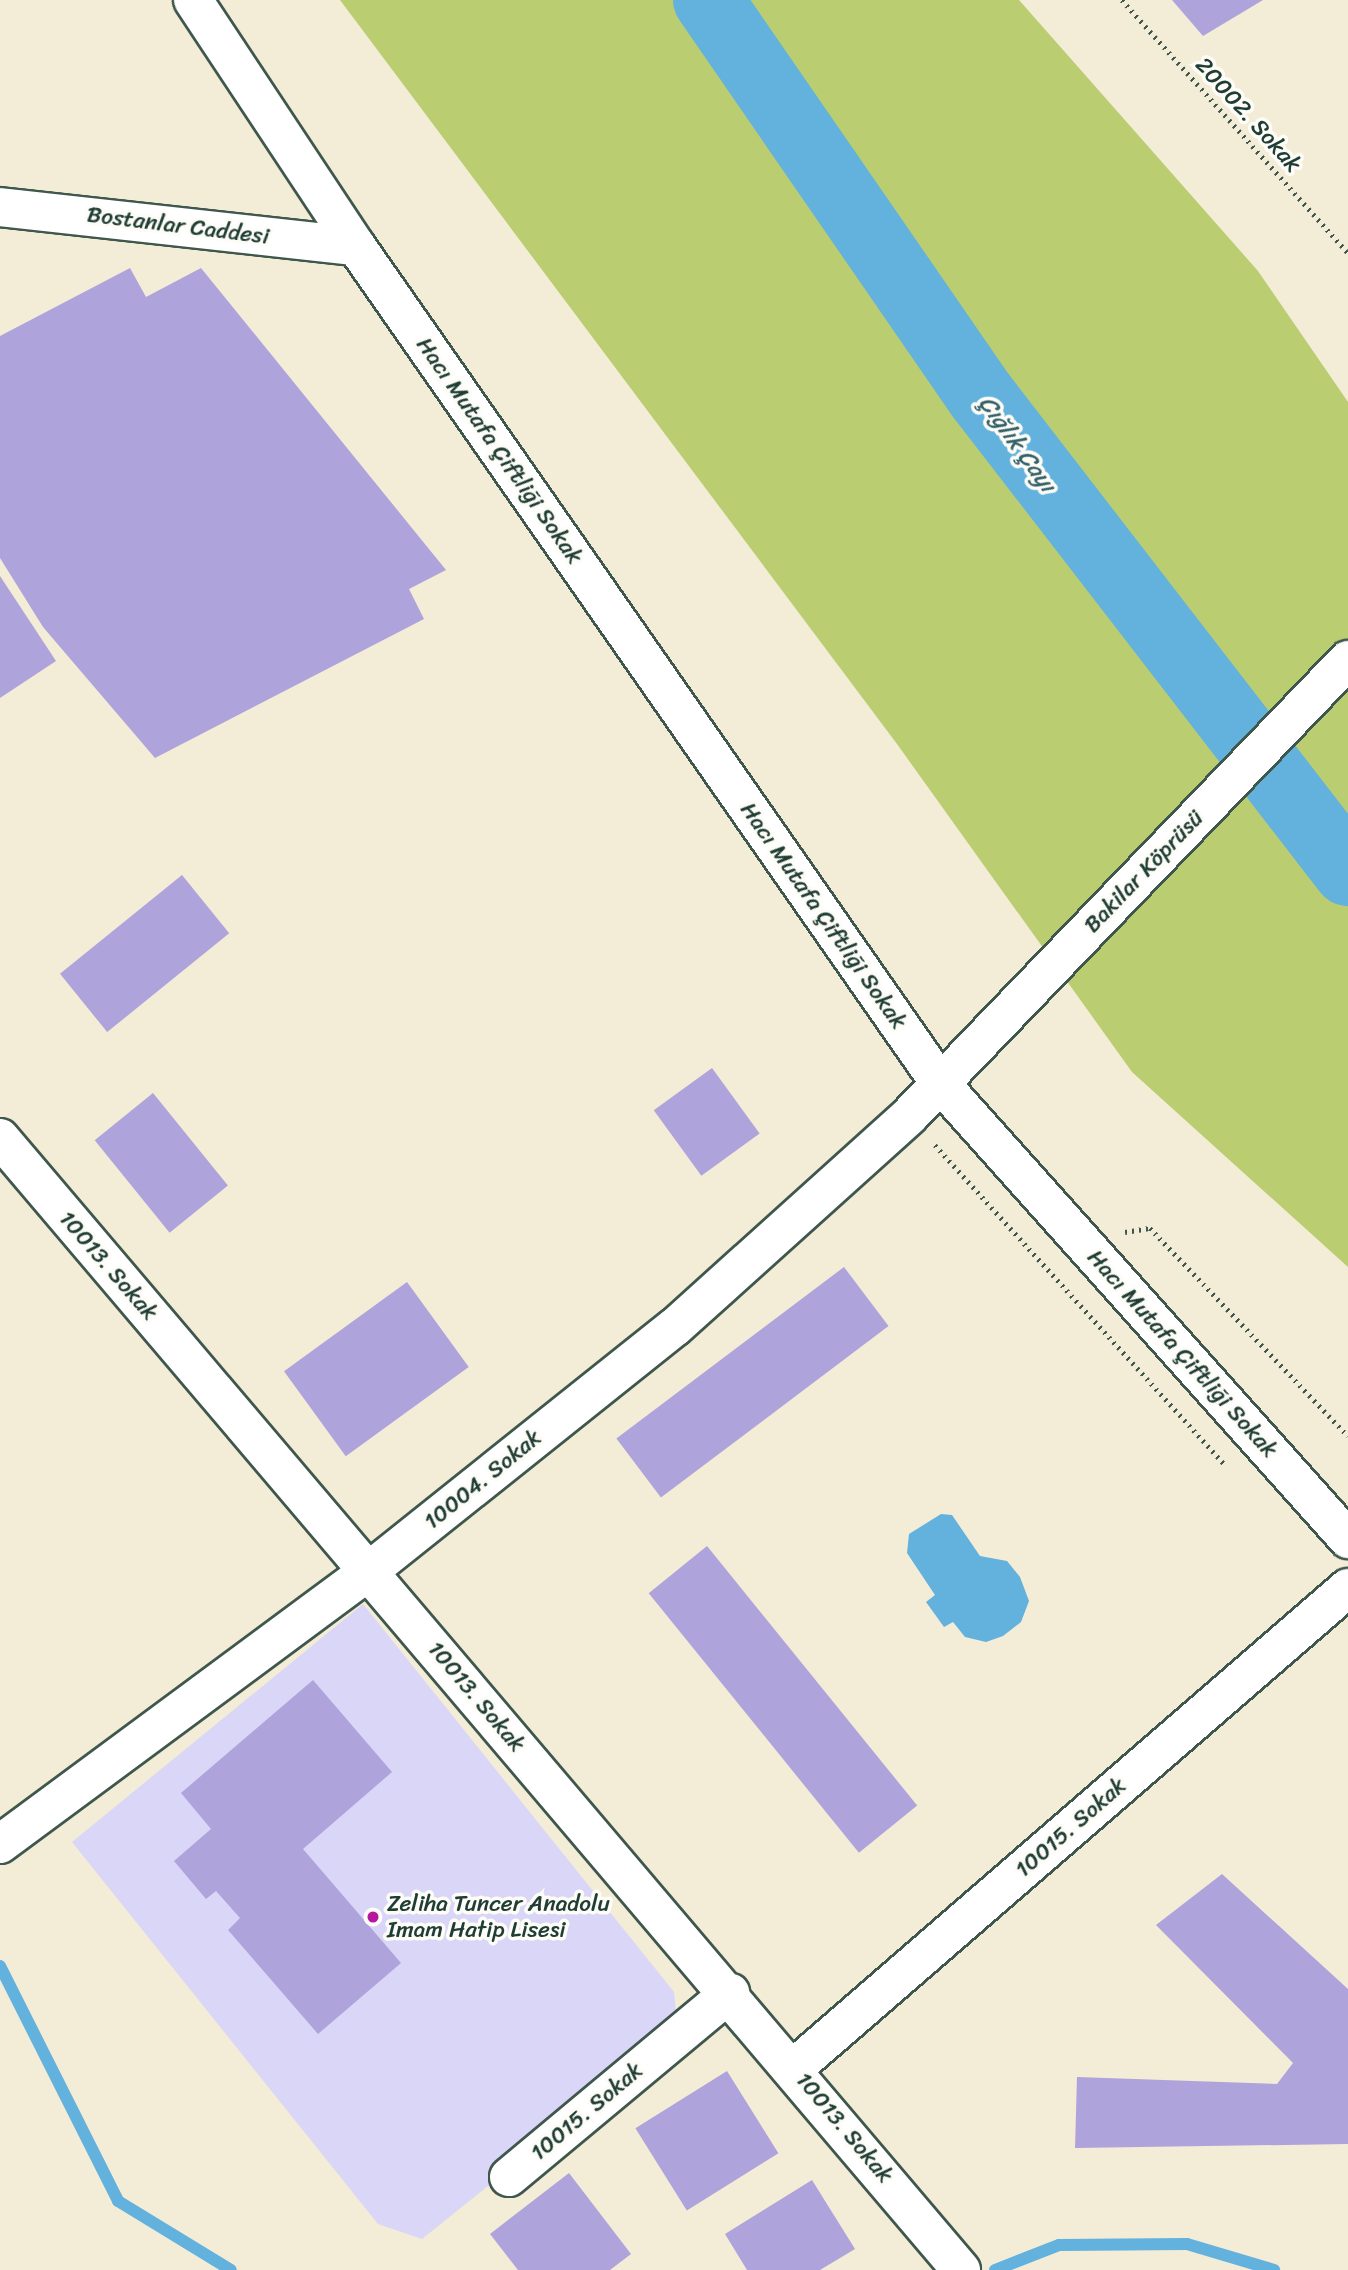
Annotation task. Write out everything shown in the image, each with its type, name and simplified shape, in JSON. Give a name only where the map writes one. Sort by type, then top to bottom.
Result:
[{"type":"street","name":"Hacı Mutafa Çiftliği Sokak","points":[[193,0],[356,246],[940,1083],[1348,1539]]},
{"type":"street","name":"Bostanlar Caddesi","points":[[0,207],[356,246]]},
{"type":"street","name":"Bakilar Köprüsü","points":[[940,1083],[1348,660]]},
{"type":"street","name":"10004. Sokak","points":[[0,1844],[369,1571],[675,1326],[909,1116],[940,1083]]},
{"type":"street","name":"10013. Sokak","points":[[0,1138],[794,2068],[956,2263]]},
{"type":"street","name":"10015. Sokak","points":[[794,2068],[1348,1588]]},
{"type":"street","name":"10015. Sokak","points":[[509,2177],[730,1993]]},
{"type":"path","name":"20002. Sokak","points":[[1122,0],[1348,253]]},
{"type":"path","points":[[909,1116],[1232,1473]]},
{"type":"path","points":[[1120,1232],[1150,1228],[1348,1436]]},
{"type":"shaded area","name":"Zeliha Tuncer Anadolu Imam Hatip Lisesi","points":[[363,1604],[674,1992],[678,2033],[422,2239],[378,2224],[72,1842]]},
{"type":"green space","points":[[340,0],[1019,0],[1258,271],[1348,402],[1348,1267],[1132,1072],[897,744]]},
{"type":"water","points":[[941,1514],[952,1515],[980,1556],[1007,1561],[1020,1577],[1029,1601],[1021,1622],[1003,1636],[986,1642],[965,1637],[953,1622],[944,1627],[926,1602],[935,1595],[907,1553],[909,1534]]},
{"type":"building","points":[[1172,0],[1263,0],[1203,36]]},
{"type":"building","points":[[130,268],[146,297],[201,268],[446,570],[409,589],[424,619],[155,758],[43,627],[0,558],[0,336]]},
{"type":"building","points":[[0,576],[56,661],[0,698]]},
{"type":"building","points":[[182,875],[229,933],[107,1032],[60,974]]},
{"type":"building","points":[[712,1068],[760,1134],[701,1176],[654,1110]]},
{"type":"building","points":[[153,1093],[228,1185],[170,1233],[95,1140]]},
{"type":"building","points":[[844,1267],[889,1326],[661,1498],[616,1439]]},
{"type":"building","points":[[407,1282],[469,1367],[346,1456],[284,1371]]},
{"type":"building","points":[[707,1546],[917,1806],[859,1853],[649,1593]]},
{"type":"building","points":[[313,1680],[392,1772],[303,1849],[401,1963],[318,2034],[228,1930],[240,1918],[216,1891],[206,1899],[174,1861],[211,1829],[181,1793]]},
{"type":"building","points":[[1222,1874],[1348,1989],[1348,2144],[1075,2148],[1077,2077],[1277,2084],[1293,2063],[1156,1925]]},
{"type":"building","points":[[727,2071],[778,2153],[687,2210],[635,2128]]},
{"type":"building","points":[[569,2173],[631,2254],[610,2270],[518,2270],[490,2234]]},
{"type":"building","points":[[812,2180],[855,2249],[820,2270],[747,2270],[725,2234]]},
{"type":"waterway","name":"Çığlık Çayı","points":[[708,0],[982,397],[1348,871]]},
{"type":"waterway","points":[[0,1966],[118,2201],[231,2270]]},
{"type":"waterway","points":[[995,2270],[1059,2245],[1187,2244],[1274,2270]]},
{"type":"place","name":"Zeliha Tuncer Anadolu Imam Hatip Lisesi","points":[[373,1917]]}]
